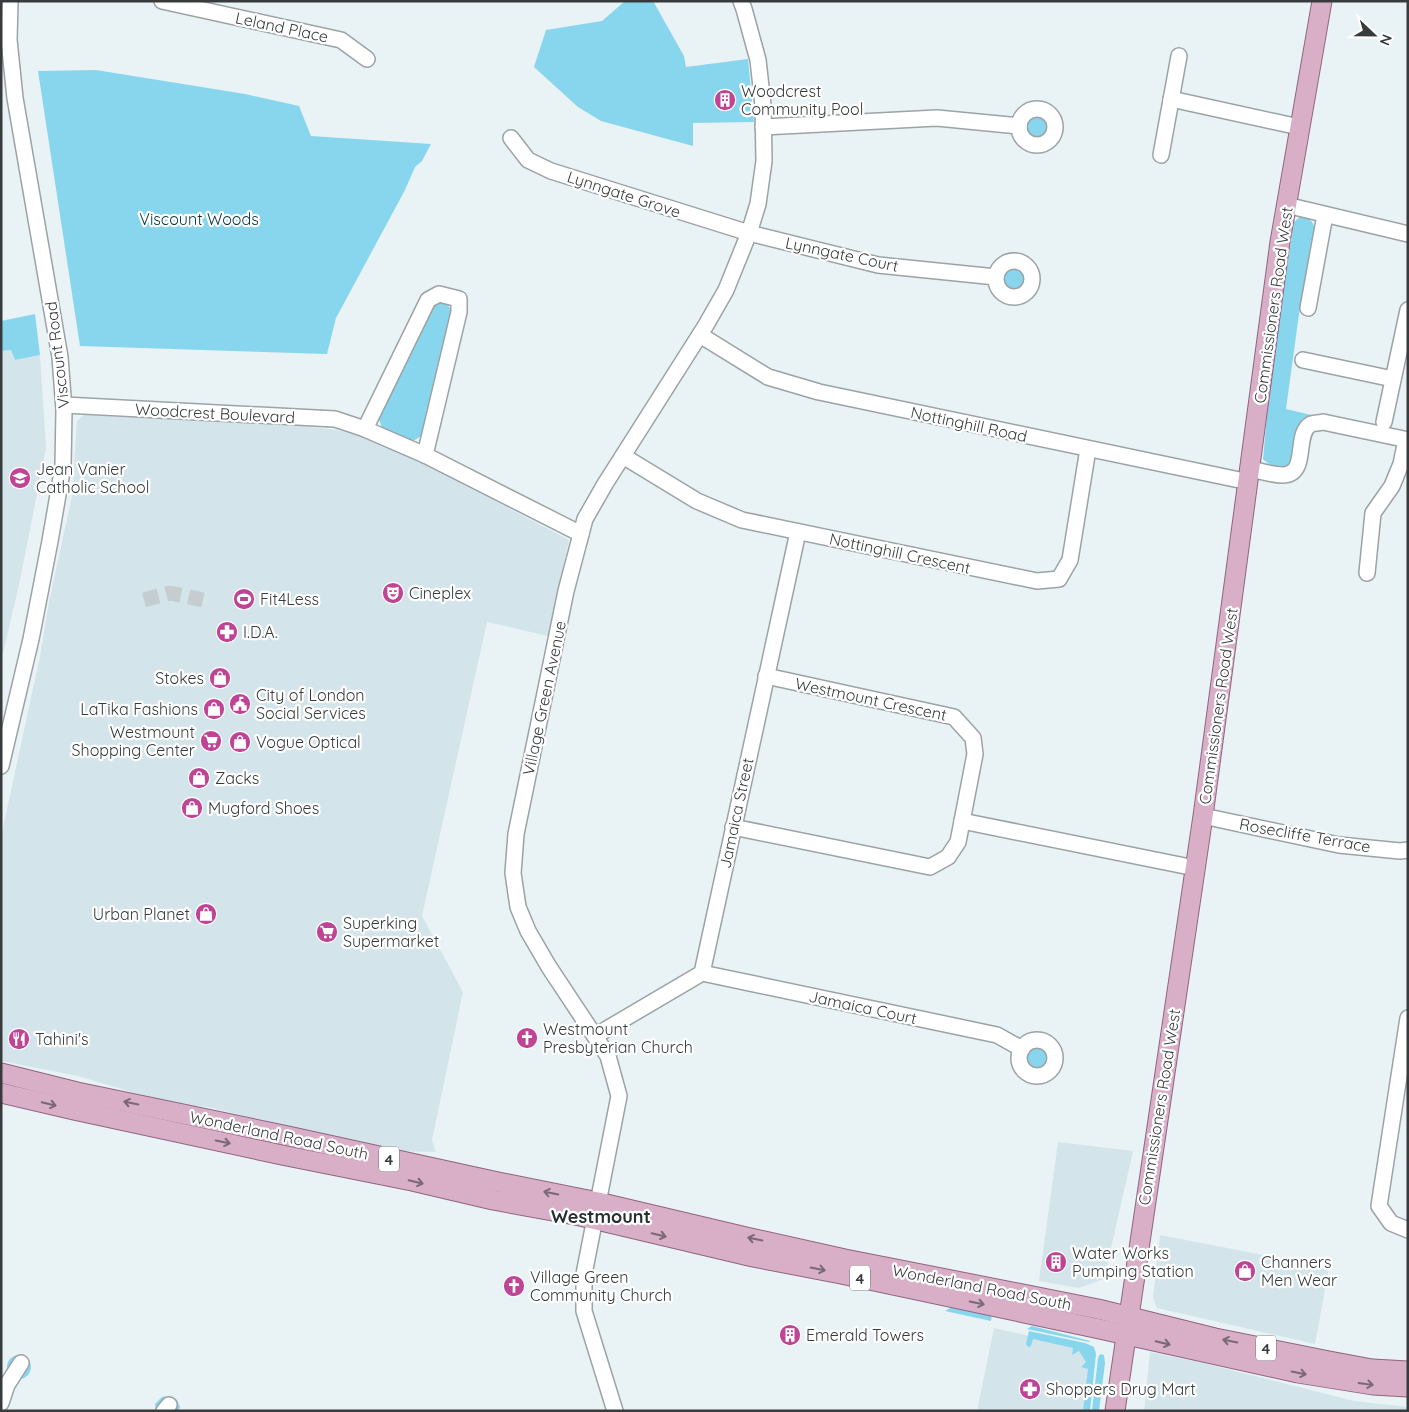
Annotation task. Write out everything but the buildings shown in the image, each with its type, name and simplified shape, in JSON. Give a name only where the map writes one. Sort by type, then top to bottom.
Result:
[{"type":"main road","name":"Commissioners Road West","points":[[1115,1411],[1203,816],[1280,242],[1322,1]]},
{"type":"main road","name":"Wonderland Road South","points":[[1,1073],[87,1094],[489,1180],[597,1211],[818,1253],[1098,1310],[1127,1326],[1316,1376],[1373,1385],[1408,1387]]},
{"type":"main road","name":"Wonderland Road South","points":[[1,1093],[493,1200],[580,1216],[597,1211]]},
{"type":"main road","name":"Wonderland Road South","points":[[1127,1326],[1215,1338],[1372,1369],[1408,1371]]},
{"type":"street","name":"Viscount Road","points":[[1,766],[31,639],[50,541],[63,466],[64,405],[60,357],[8,100],[10,1]]},
{"type":"street","name":"Leland Place","points":[[162,1],[341,40],[367,59]]},
{"type":"street","name":"Village Green Avenue","points":[[615,1411],[584,1311],[584,1274],[619,1096],[608,1056],[549,967],[528,931],[518,907],[513,874],[518,825],[566,590],[585,519],[726,290],[749,233],[758,204],[764,160],[763,105],[758,60],[741,1]]},
{"type":"street","points":[[1161,155],[1179,56]]},
{"type":"street","points":[[1171,99],[1299,127]]},
{"type":"street","points":[[763,126],[937,118],[1019,126]]},
{"type":"street","name":"Lynngate Grove","points":[[510,138],[528,160],[551,171],[749,233]]},
{"type":"street","points":[[1286,206],[1408,234]]},
{"type":"street","points":[[1308,308],[1325,214]]},
{"type":"street","name":"Lynngate Court","points":[[749,233],[878,266],[996,277]]},
{"type":"street","points":[[365,429],[428,300],[438,294],[459,299],[459,312],[425,455]]},
{"type":"street","points":[[1384,422],[1408,310]]},
{"type":"street","name":"Nottinghill Road","points":[[700,335],[768,377],[819,392],[1088,449],[1250,476],[1284,475],[1294,471],[1299,462],[1303,432],[1311,424],[1323,422],[1407,440]]},
{"type":"street","points":[[1303,360],[1393,379]]},
{"type":"street","name":"Woodcrest Boulevard","points":[[64,405],[335,419],[365,429],[425,455],[581,534]]},
{"type":"street","points":[[1367,573],[1373,513],[1392,486],[1401,464],[1407,440]]},
{"type":"street","name":"Nottinghill Crescent","points":[[623,456],[697,501],[742,520],[1037,581],[1059,578],[1070,560],[1088,449]]},
{"type":"street","name":"Jamaica Street","points":[[702,973],[798,532]]},
{"type":"street","name":"Westmount Crescent","points":[[733,827],[930,867],[948,857],[958,842],[976,754],[973,738],[954,717],[766,676]]},
{"type":"street","name":"Rosecliffe Terrace","points":[[1203,816],[1339,845],[1400,851],[1408,850]]},
{"type":"street","points":[[962,821],[1195,868]]},
{"type":"street","points":[[595,1036],[702,973]]},
{"type":"street","name":"Jamaica Court","points":[[702,973],[998,1035],[1022,1049]]},
{"type":"street","points":[[1408,1018],[1379,1206],[1391,1223],[1408,1230]]},
{"type":"street","points":[[1,1403],[7,1385],[21,1363]]},
{"type":"shaded area","name":"Jean Vanier Catholic School","points":[[11,350],[15,360],[40,355],[46,448],[20,580],[1,662],[1,351]]},
{"type":"shaded area","points":[[84,415],[301,426],[337,430],[366,438],[405,454],[569,540],[548,636],[487,622],[422,916],[463,992],[432,1140],[436,1152],[393,1151],[207,1107],[172,1104],[78,1076],[1,1061],[1,837],[72,496],[77,421]]},
{"type":"shaded area","points":[[1058,1142],[1133,1151],[1104,1279],[1079,1288],[1039,1281]]},
{"type":"shaded area","points":[[1160,1235],[1329,1268],[1315,1344],[1157,1308],[1153,1298]]},
{"type":"shaded area","points":[[994,1328],[1092,1350],[1087,1411],[977,1411]]},
{"type":"shaded area","points":[[1150,1352],[1195,1361],[1354,1401],[1408,1407],[1408,1411],[1144,1411]]},
{"type":"green space","points":[[625,1],[653,1],[684,56],[686,67],[748,59],[754,122],[693,123],[693,146],[601,121],[578,107],[534,67],[546,30],[602,21]]},
{"type":"green space","name":"Viscount Woods","points":[[96,70],[245,94],[299,106],[311,136],[431,144],[422,161],[415,167],[405,190],[336,318],[327,354],[80,346],[38,71]]},
{"type":"green space","points":[[1037,115],[1046,118],[1049,127],[1046,136],[1037,139],[1028,136],[1025,127],[1028,118]]},
{"type":"green space","points":[[1301,216],[1310,220],[1315,228],[1303,307],[1300,307],[1286,409],[1320,417],[1304,421],[1298,427],[1292,466],[1280,468],[1272,466],[1263,459],[1271,373],[1294,222]]},
{"type":"green space","points":[[1014,267],[1023,270],[1026,279],[1023,288],[1014,291],[1005,288],[1002,279],[1005,270]]},
{"type":"green space","points":[[441,302],[448,305],[452,312],[425,434],[413,441],[382,428],[378,416],[433,304]]},
{"type":"green space","points":[[35,314],[40,355],[15,360],[11,350],[1,351],[1,321]]},
{"type":"green space","points":[[1038,1047],[1047,1050],[1050,1059],[1047,1068],[1038,1071],[1029,1068],[1026,1059],[1029,1050]]},
{"type":"green space","points":[[956,1306],[992,1314],[991,1321],[945,1311]]},
{"type":"green space","points":[[1032,1326],[1090,1341],[1027,1329]]},
{"type":"green space","points":[[1029,1331],[1085,1343],[1094,1347],[1096,1354],[1090,1411],[1083,1411],[1088,1369],[1081,1367],[1086,1362],[1079,1351],[1072,1355],[1073,1348],[1033,1339],[1031,1346],[1028,1347],[1026,1344]]},
{"type":"green space","points":[[1100,1354],[1104,1355],[1105,1363],[1099,1411],[1092,1411],[1098,1358]]},
{"type":"green space","points":[[19,1355],[28,1358],[31,1367],[28,1376],[19,1379],[10,1376],[7,1367],[10,1358]]},
{"type":"green space","points":[[170,1396],[177,1400],[180,1407],[179,1411],[156,1411],[155,1404],[162,1397]]},
{"type":"tunnel","points":[[144,600],[170,593],[203,600]]},
{"type":"place","name":"Woodcrest Community Pool","points":[[725,100]]},
{"type":"place","name":"Jean Vanier Catholic School","points":[[20,478]]},
{"type":"place","name":"Cineplex","points":[[393,593]]},
{"type":"place","name":"Fit4Less","points":[[244,599]]},
{"type":"place","name":"I.D.A.","points":[[227,632]]},
{"type":"place","name":"Stokes","points":[[220,678]]},
{"type":"place","name":"City of London Social Services","points":[[240,704]]},
{"type":"place","name":"LaTika Fashions","points":[[214,709]]},
{"type":"place","name":"Westmount Shopping Center","points":[[211,741]]},
{"type":"place","name":"Vogue Optical","points":[[240,742]]},
{"type":"place","name":"Zacks","points":[[199,778]]},
{"type":"place","name":"Mugford Shoes","points":[[192,808]]},
{"type":"place","name":"Urban Planet","points":[[206,914]]},
{"type":"place","name":"Superking Supermarket","points":[[327,932]]},
{"type":"place","name":"Westmount Presbyterian Church","points":[[527,1038]]},
{"type":"place","name":"Tahini's","points":[[19,1039]]},
{"type":"place","name":"Water Works Pumping Station","points":[[1056,1262]]},
{"type":"place","name":"Channers Men Wear","points":[[1245,1271]]},
{"type":"place","name":"Village Green Community Church","points":[[514,1286]]},
{"type":"place","name":"Emerald Towers","points":[[790,1335]]},
{"type":"place","name":"Shoppers Drug Mart","points":[[1030,1389]]},
{"type":"district","name":"Westmount","points":[[601,1216]]}]
